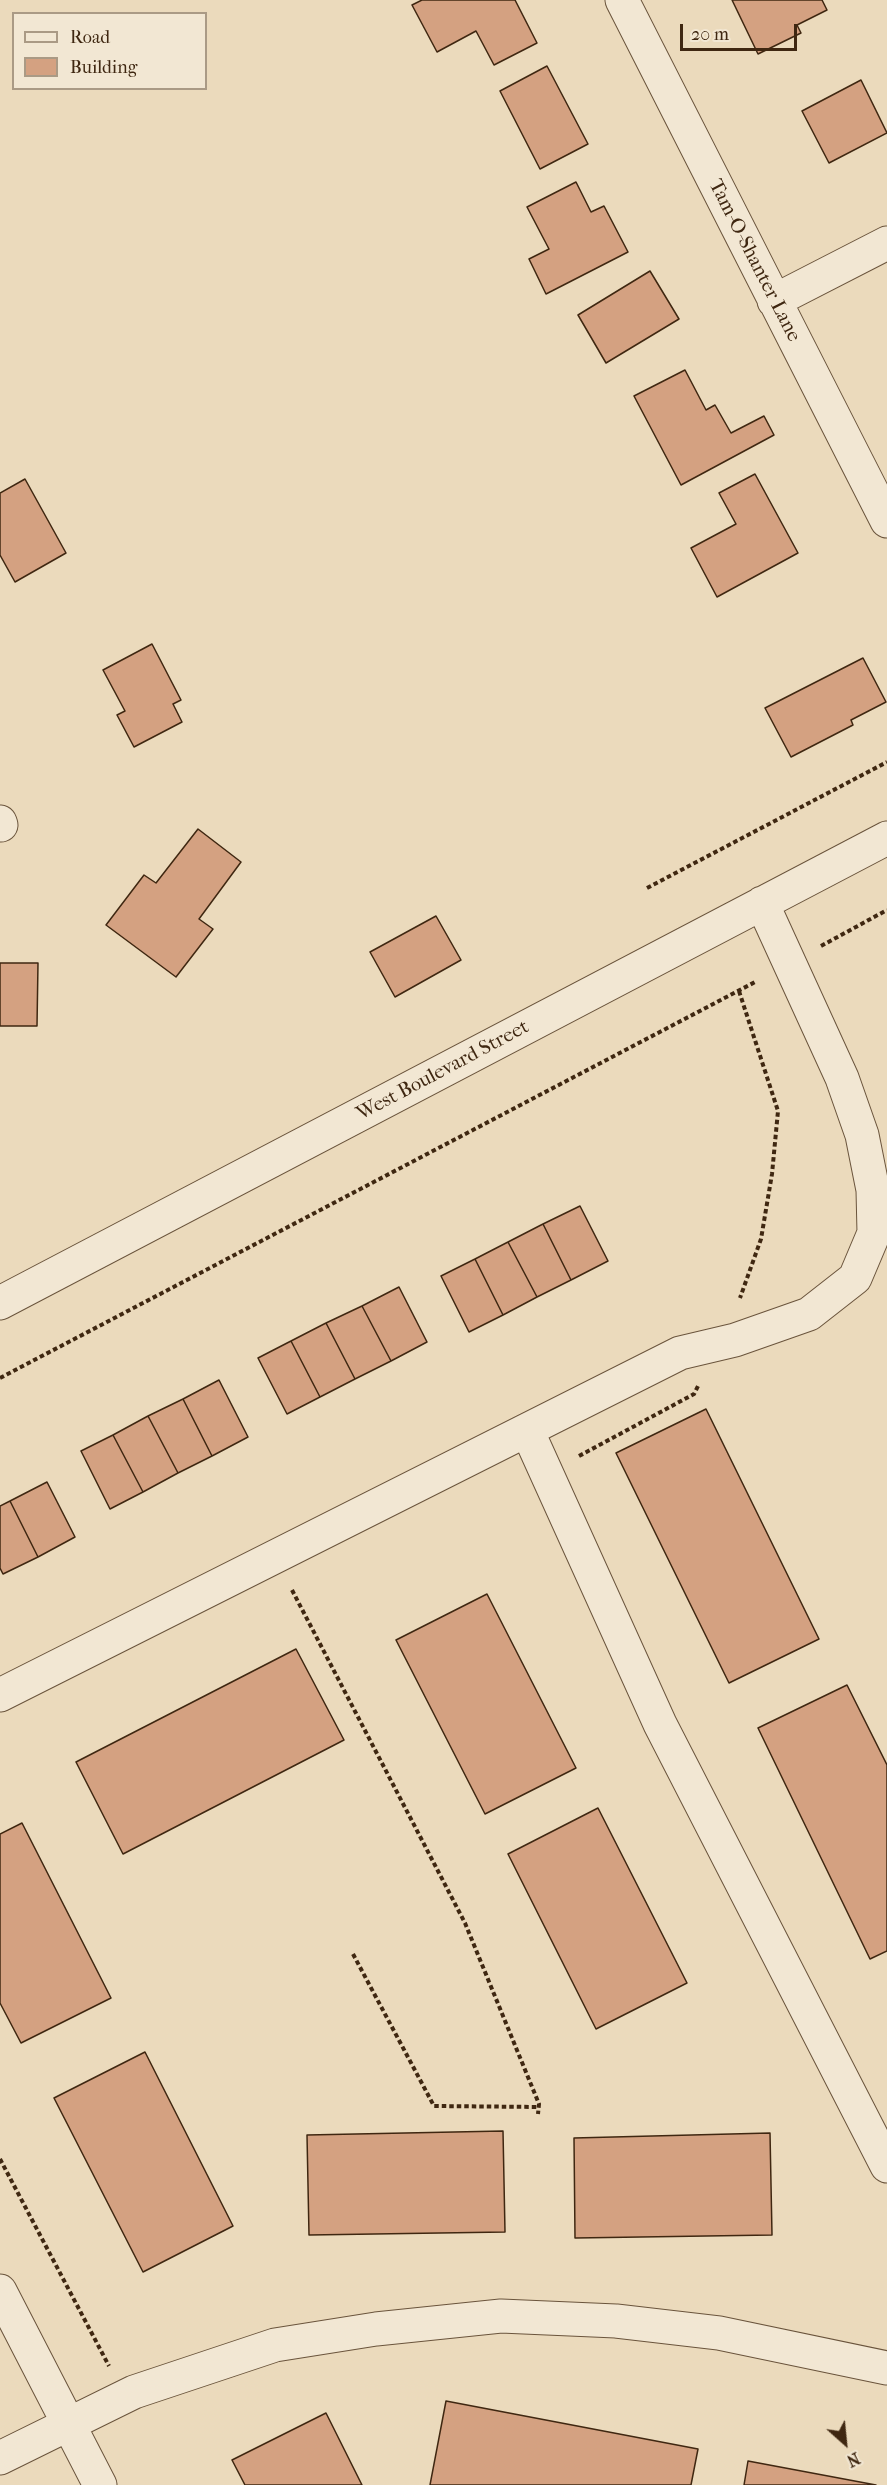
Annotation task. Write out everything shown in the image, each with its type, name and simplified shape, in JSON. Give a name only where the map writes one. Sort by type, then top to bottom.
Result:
[{"type":"street","name":"Tam-O-Shanter Lane","points":[[622,0],[887,521]]},
{"type":"street","points":[[774,302],[887,243]]},
{"type":"street","name":"West Boulevard Street","points":[[0,1303],[887,838]]},
{"type":"street","points":[[0,1695],[680,1353],[735,1340],[808,1314],[855,1278],[874,1233],[873,1190],[862,1135],[842,1078],[791,962],[762,903]]},
{"type":"street","points":[[526,1430],[660,1724],[887,2166]]},
{"type":"street","points":[[0,2291],[100,2485]]},
{"type":"street","points":[[0,2458],[125,2396],[275,2345],[376,2329],[501,2316],[616,2321],[719,2333],[887,2368]]},
{"type":"path","points":[[647,888],[887,762]]},
{"type":"path","points":[[0,1378],[740,991],[887,910]]},
{"type":"path","points":[[547,1474],[694,1394],[732,1319],[761,1239],[772,1174],[778,1111],[740,991]]},
{"type":"path","points":[[275,1556],[465,1923],[538,2108],[538,2114]]},
{"type":"path","points":[[353,1954],[434,2106],[538,2108]]},
{"type":"path","points":[[0,2159],[125,2396]]},
{"type":"building","points":[[422,0],[515,0],[537,43],[494,65],[476,31],[437,52],[412,5]]},
{"type":"building","points":[[732,0],[822,0],[827,10],[797,25],[801,33],[758,54]]},
{"type":"building","points":[[547,66],[588,144],[540,169],[500,91]]},
{"type":"building","points":[[861,80],[887,133],[829,163],[802,111]]},
{"type":"building","points":[[576,182],[591,212],[604,206],[628,252],[546,294],[529,259],[549,249],[527,207]]},
{"type":"building","points":[[650,271],[679,319],[606,363],[578,315]]},
{"type":"building","points":[[685,370],[706,410],[715,405],[731,433],[764,416],[774,435],[681,485],[634,396]]},
{"type":"building","points":[[755,474],[798,553],[717,597],[691,548],[736,524],[719,493]]},
{"type":"building","points":[[25,479],[66,553],[15,582],[0,555],[0,493]]},
{"type":"building","points":[[152,644],[181,700],[173,704],[182,722],[134,747],[117,715],[125,711],[103,670]]},
{"type":"building","points":[[863,658],[886,702],[851,720],[853,725],[791,757],[765,708]]},
{"type":"building","points":[[198,829],[241,862],[199,919],[213,929],[176,977],[106,925],[144,875],[156,883]]},
{"type":"building","points":[[436,916],[461,960],[395,997],[370,952]]},
{"type":"building","points":[[0,963],[38,963],[37,1026],[0,1026]]},
{"type":"building","points":[[580,1206],[608,1261],[571,1280],[543,1224]]},
{"type":"building","points":[[543,1224],[571,1280],[537,1297],[508,1242]]},
{"type":"building","points":[[508,1242],[537,1297],[503,1315],[475,1259]]},
{"type":"building","points":[[475,1259],[503,1315],[469,1332],[441,1276]]},
{"type":"building","points":[[399,1287],[427,1342],[391,1361],[362,1306]]},
{"type":"building","points":[[362,1306],[391,1361],[355,1379],[326,1323]]},
{"type":"building","points":[[326,1323],[355,1379],[320,1397],[291,1341]]},
{"type":"building","points":[[291,1341],[320,1397],[287,1414],[258,1358]]},
{"type":"building","points":[[219,1380],[248,1437],[212,1456],[183,1399]]},
{"type":"building","points":[[183,1399],[212,1456],[178,1473],[148,1416]]},
{"type":"building","points":[[706,1409],[819,1639],[729,1683],[616,1453]]},
{"type":"building","points":[[148,1416],[178,1473],[143,1492],[113,1435]]},
{"type":"building","points":[[113,1435],[143,1492],[110,1509],[81,1451]]},
{"type":"building","points":[[47,1482],[75,1537],[38,1557],[10,1501]]},
{"type":"building","points":[[10,1501],[38,1557],[3,1574],[0,1568],[0,1506]]},
{"type":"building","points":[[487,1594],[576,1768],[485,1814],[396,1640]]},
{"type":"building","points":[[296,1649],[344,1740],[123,1854],[76,1762]]},
{"type":"building","points":[[847,1685],[887,1765],[887,1951],[870,1959],[758,1728]]},
{"type":"building","points":[[598,1808],[687,1983],[596,2029],[508,1854]]},
{"type":"building","points":[[22,1823],[111,1998],[21,2043],[0,2003],[0,1834]]},
{"type":"building","points":[[145,2052],[233,2226],[143,2272],[54,2098]]},
{"type":"building","points":[[503,2131],[505,2232],[309,2235],[307,2135]]},
{"type":"building","points":[[770,2133],[772,2235],[575,2238],[574,2138]]},
{"type":"building","points":[[446,2401],[698,2449],[691,2485],[430,2485]]},
{"type":"building","points":[[326,2413],[362,2485],[245,2485],[232,2460]]},
{"type":"building","points":[[748,2461],[876,2485],[744,2485]]}]
